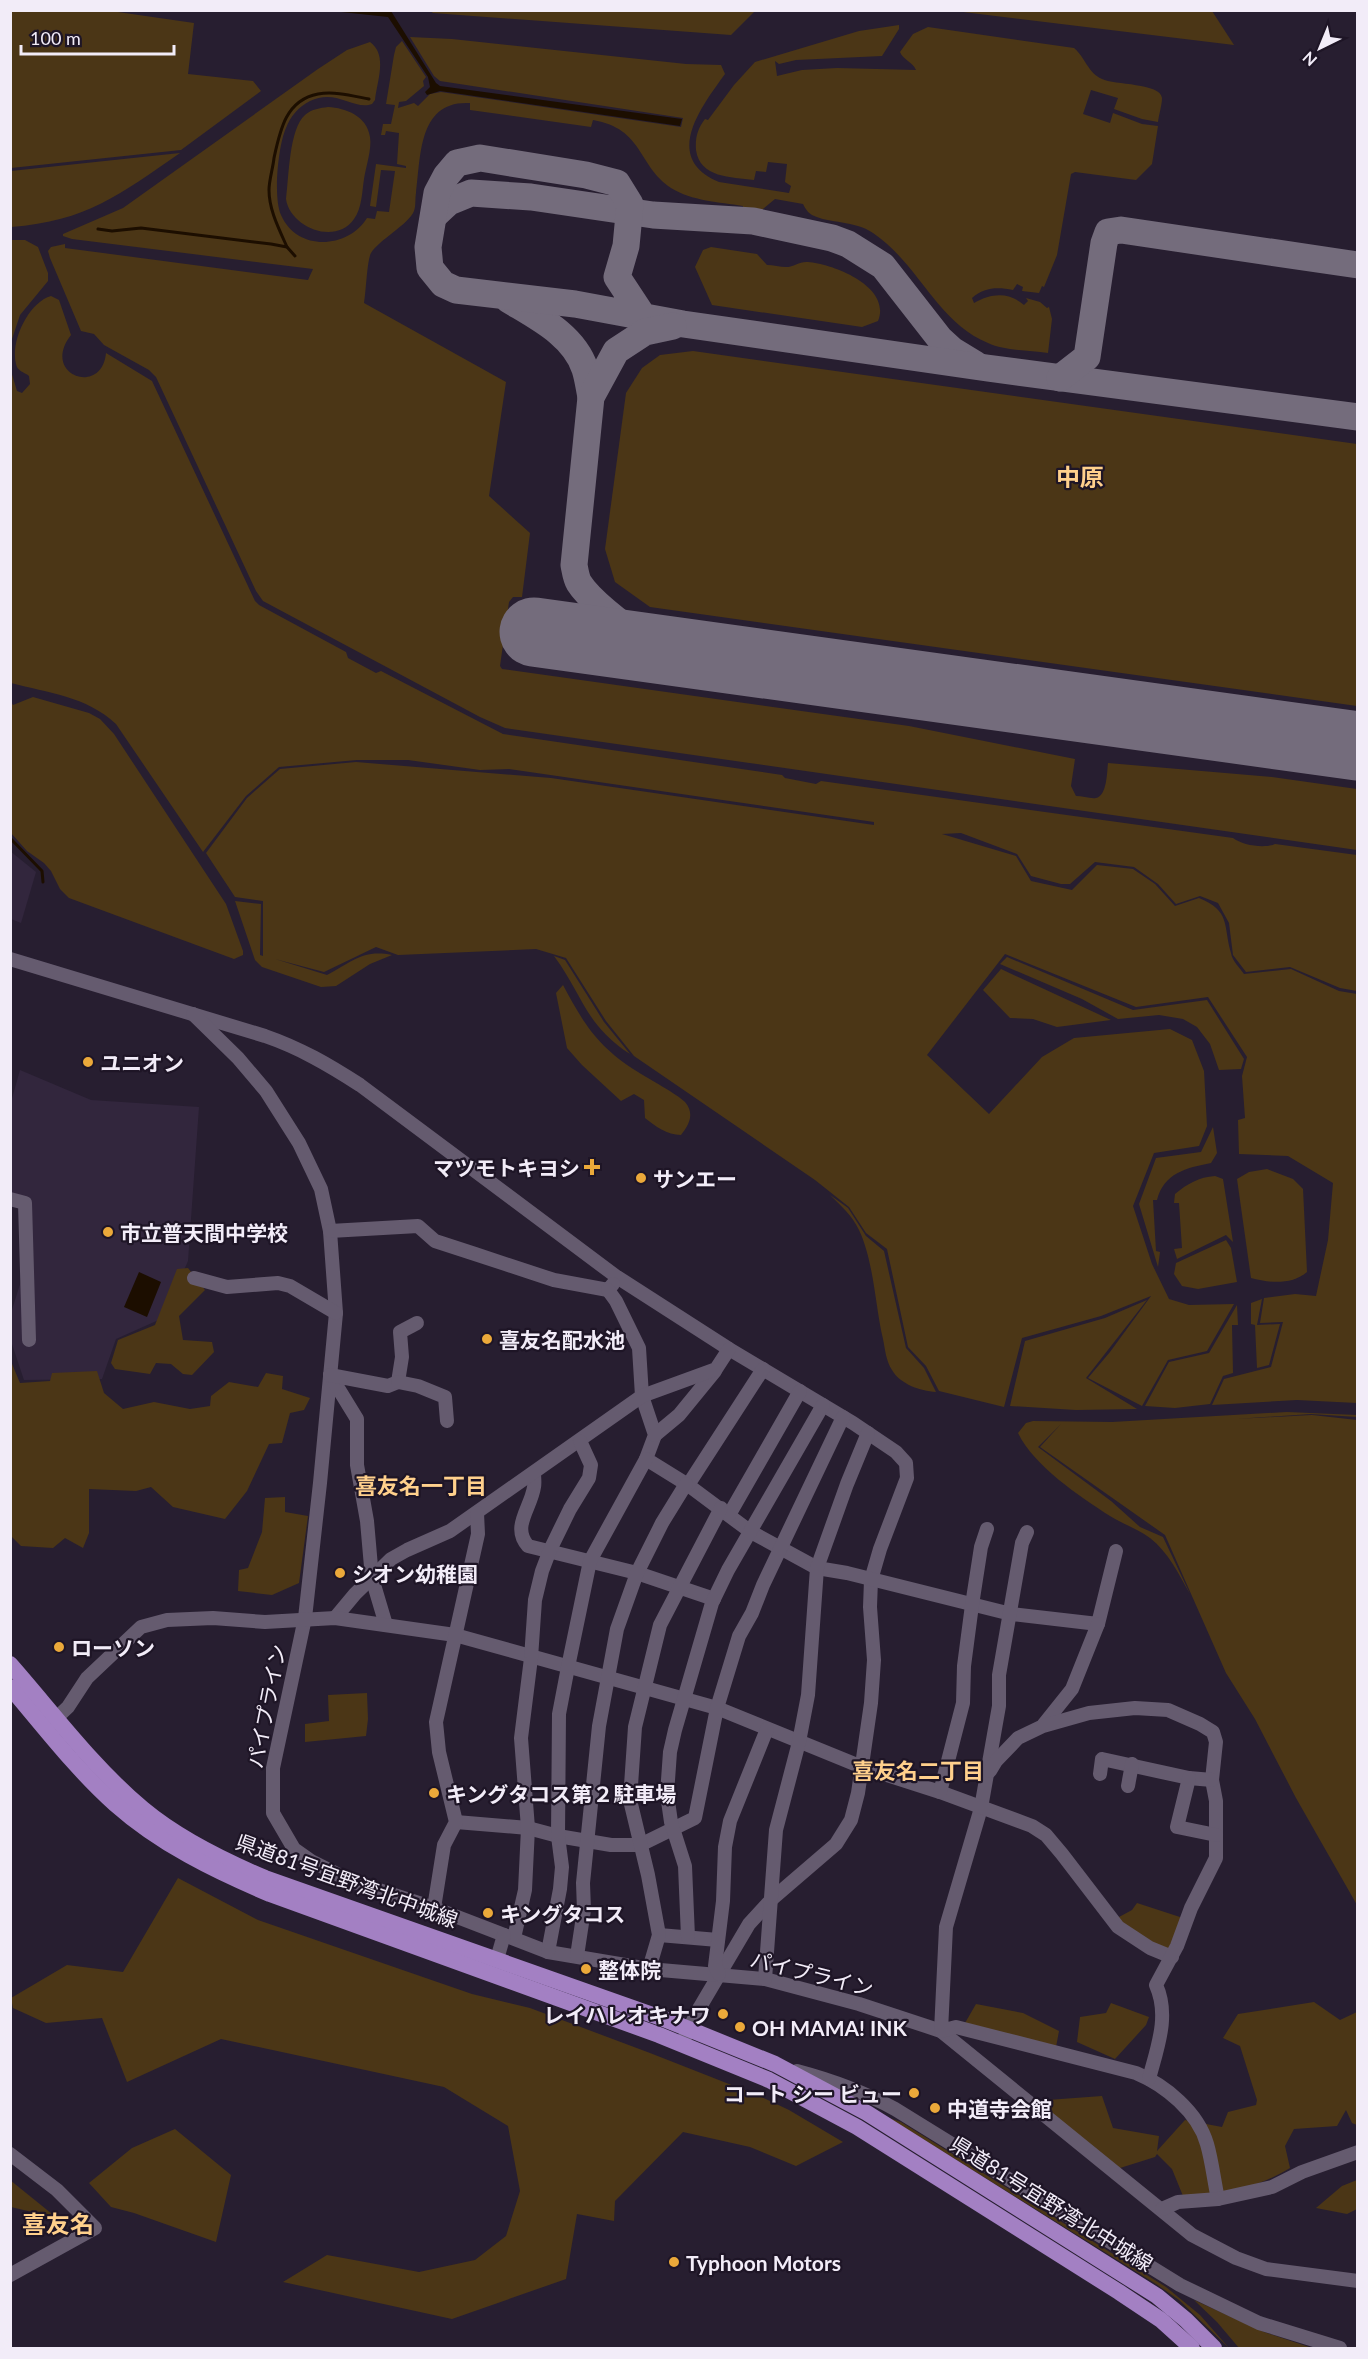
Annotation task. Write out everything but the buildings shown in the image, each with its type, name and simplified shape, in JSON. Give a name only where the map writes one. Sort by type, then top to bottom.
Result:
[{"type":"main road","name":"県道81号宜野湾北中城線","points":[[10,1664],[51,1723],[115,1804],[178,1850],[224,1875],[270,1894],[685,2037],[775,2064],[1140,2306],[1167,2325],[1192,2349]]},
{"type":"main road","name":"県道81号宜野湾北中城線","points":[[10,1687],[144,1810],[216,1856],[265,1878],[497,1959],[685,2037],[769,2080],[862,2120],[1157,2296],[1186,2320],[1214,2349]]},
{"type":"street","points":[[10,959],[291,1045],[322,1060],[360,1085],[617,1277],[729,1349],[868,1433],[896,1452],[906,1463],[908,1472],[875,1561],[871,1580],[873,1679],[856,1806],[844,1833],[826,1854],[772,1899],[749,1924],[685,2037]]},
{"type":"street","name":"パイプライン","points":[[193,1014],[238,1058],[266,1090],[298,1143],[321,1189],[330,1231],[336,1313],[330,1375],[304,1618],[273,1768],[273,1813],[294,1849],[311,1861],[351,1881],[434,1908],[548,1952],[649,1969],[765,1979],[859,2004],[941,2031],[1067,2136],[1192,2235],[1236,2258],[1266,2269],[1358,2282]]},
{"type":"street","points":[[10,1199],[25,1203],[29,1340]]},
{"type":"street","points":[[330,1231],[418,1226],[435,1241],[554,1280],[608,1290],[639,1348],[642,1396],[655,1435]]},
{"type":"street","points":[[608,1290],[617,1277]]},
{"type":"street","points":[[194,1278],[227,1287],[278,1283],[290,1286],[336,1313]]},
{"type":"street","points":[[398,1382],[402,1357],[400,1332],[417,1323]]},
{"type":"street","points":[[548,1952],[562,1867],[558,1836],[559,1714],[590,1560],[646,1459],[655,1435],[679,1415],[729,1349]]},
{"type":"street","points":[[335,1618],[391,1559],[450,1531],[642,1396],[716,1369]]},
{"type":"street","points":[[577,1956],[584,1910],[583,1883],[599,1726],[617,1629],[637,1573],[662,1523],[763,1369]]},
{"type":"street","points":[[330,1375],[388,1386],[398,1382],[418,1386],[445,1397],[447,1421]]},
{"type":"street","points":[[330,1375],[357,1419],[357,1465],[367,1521],[372,1578],[386,1625]]},
{"type":"street","points":[[649,1969],[659,1935],[648,1875],[630,1800],[635,1727],[660,1625],[678,1585],[800,1391]]},
{"type":"street","points":[[687,1937],[685,1866],[671,1822],[667,1794],[670,1752],[714,1599],[728,1570],[823,1405]]},
{"type":"street","points":[[456,1822],[528,1828],[558,1836],[611,1845],[639,1845],[695,1818],[717,1708],[739,1636],[753,1613],[763,1585],[843,1417]]},
{"type":"street","points":[[765,1979],[776,1830],[799,1742],[808,1695],[817,1568],[833,1520],[868,1433]]},
{"type":"street","points":[[497,1959],[509,1937],[525,1890],[528,1828],[521,1738],[531,1658],[535,1600],[550,1550],[570,1509],[589,1478],[591,1465],[580,1441]]},
{"type":"street","points":[[646,1459],[687,1485],[751,1532],[817,1568],[1011,1614],[1098,1624]]},
{"type":"street","points":[[534,1473],[534,1488],[520,1527],[523,1540],[528,1546],[637,1573],[714,1599]]},
{"type":"street","points":[[434,1908],[444,1845],[456,1822],[439,1752],[436,1722],[478,1534],[477,1513]]},
{"type":"street","points":[[940,1792],[963,1703],[964,1666],[972,1605],[981,1547],[987,1528]]},
{"type":"street","points":[[1027,1532],[1022,1543],[999,1675],[999,1706],[981,1808],[946,1927],[941,2031],[956,2026],[1136,2073],[1149,2079],[1189,2111],[1207,2142],[1218,2199]]},
{"type":"street","points":[[1043,1726],[1072,1689],[1098,1624],[1116,1551]]},
{"type":"street","points":[[51,1723],[68,1707],[87,1678],[141,1627],[167,1620],[213,1618],[265,1622],[335,1618],[455,1635],[717,1708],[862,1767],[940,1792],[1032,1826],[1046,1836],[1118,1927],[1150,1948],[1172,1957]]},
{"type":"street","points":[[985,1778],[996,1761],[1018,1738],[1043,1726],[1089,1713],[1135,1708],[1168,1710],[1213,1732],[1216,1742],[1212,1780],[1216,1801],[1216,1858],[1191,1908],[1172,1957],[1156,1985],[1161,1996],[1163,2020],[1149,2079]]},
{"type":"street","points":[[719,1974],[715,1966],[723,1900],[725,1847],[730,1821],[768,1729]]},
{"type":"street","points":[[1100,1774],[1102,1759],[1189,1778],[1212,1780]]},
{"type":"street","points":[[1128,1786],[1132,1764]]},
{"type":"street","points":[[1189,1778],[1177,1827],[1216,1835]]},
{"type":"street","points":[[659,1935],[718,1940]]},
{"type":"street","points":[[775,2064],[826,2079],[870,2096],[895,2109],[1180,2285],[1259,2323],[1340,2349]]},
{"type":"street","points":[[862,2120],[880,2106],[895,2109]]},
{"type":"street","points":[[1162,2209],[1178,2202],[1218,2199],[1272,2187],[1302,2172],[1358,2152]]},
{"type":"street","points":[[10,2154],[57,2190],[95,2228],[10,2275]]},
{"type":"shaded area","points":[[10,11],[111,11],[194,23],[188,74],[253,81],[261,91],[181,150],[11,168]]},
{"type":"shaded area","points":[[332,11],[391,11],[440,86],[682,119],[680,126],[440,91],[427,95],[425,92],[430,87],[428,77],[388,17]]},
{"type":"shaded area","points":[[430,11],[755,11],[731,35]]},
{"type":"shaded area","points":[[955,11],[1212,11],[1234,45]]},
{"type":"shaded area","points":[[899,25],[899,29],[882,56],[796,60],[779,64],[775,61],[777,76],[802,70],[837,68],[916,70],[900,52],[913,34],[928,27],[1074,48],[1090,69],[1102,79],[1146,87],[1160,93],[1162,98],[1158,122],[1114,109],[1118,98],[1091,90],[1083,114],[1110,123],[1113,113],[1142,124],[1158,126],[1152,164],[1136,180],[1075,172],[1071,174],[1057,255],[1044,287],[1042,286],[1039,293],[1022,291],[1023,287],[1017,284],[1013,290],[991,289],[972,298],[974,303],[987,297],[1000,295],[1012,298],[1024,305],[1028,301],[1026,298],[1049,307],[1052,319],[1048,353],[1002,348],[970,333],[941,307],[889,245],[866,229],[819,218],[809,213],[803,204],[775,199],[758,213],[743,211],[743,206],[688,196],[671,188],[660,179],[631,139],[610,125],[593,120],[591,127],[470,110],[470,103],[453,104],[440,111],[431,120],[425,133],[419,163],[414,211],[371,253],[364,303],[506,382],[489,496],[530,533],[522,597],[513,597],[509,602],[500,666],[502,669],[909,726],[1075,759],[1071,786],[1076,796],[1096,798],[1100,796],[1106,783],[1108,763],[1272,777],[1357,789],[1357,850],[505,728],[480,717],[263,601],[256,591],[156,377],[149,370],[104,345],[94,334],[81,331],[48,251],[51,247],[65,244],[65,248],[308,280],[313,269],[72,239],[63,234],[123,208],[318,69],[347,50],[370,42],[379,54],[380,61],[375,100],[372,104],[359,105],[328,97],[310,101],[292,116],[283,136],[277,172],[277,196],[281,215],[289,227],[310,240],[323,242],[348,236],[367,218],[375,219],[377,211],[389,212],[395,171],[381,170],[376,207],[370,206],[376,164],[406,168],[406,166],[397,164],[399,133],[386,131],[385,135],[381,135],[383,124],[391,124],[395,105],[386,104],[396,47],[402,41],[426,77],[423,81],[424,86],[406,101],[399,102],[398,108],[414,103],[418,106],[430,94],[441,92],[681,127],[683,118],[440,81],[434,76],[410,37],[452,39],[686,64],[721,65],[725,74],[706,101],[692,131],[689,146],[692,160],[702,172],[719,182],[789,193],[791,186],[785,182],[787,164],[768,162],[766,172],[756,171],[754,180],[727,177],[710,171],[699,159],[696,150],[698,133],[703,122],[705,119],[708,120],[734,85],[755,62],[859,31]]},
{"type":"shaded area","points":[[328,107],[355,114],[365,124],[370,137],[370,152],[357,215],[346,227],[325,232],[304,225],[289,209],[286,199],[293,142],[300,122],[310,111]]},
{"type":"shaded area","points":[[180,153],[101,204],[61,219],[11,227],[11,171]]},
{"type":"shaded area","points":[[11,240],[25,240],[38,247],[48,273],[48,281],[20,315],[11,342]]},
{"type":"shaded area","points":[[711,247],[757,254],[767,265],[786,267],[808,262],[832,267],[869,288],[877,298],[880,309],[878,321],[862,327],[712,305],[695,267],[703,250]]},
{"type":"shaded area","points":[[51,296],[59,300],[71,335],[63,349],[63,361],[67,370],[75,376],[85,377],[94,374],[102,367],[106,353],[152,381],[255,601],[259,605],[346,652],[348,658],[376,673],[381,671],[503,734],[782,775],[785,778],[816,784],[821,781],[1233,838],[1253,846],[1275,844],[1357,855],[1357,991],[1340,988],[1290,967],[1246,972],[1233,955],[1229,923],[1218,903],[1200,896],[1176,904],[1158,884],[1134,867],[1095,862],[1070,884],[1061,884],[1031,876],[1017,854],[961,833],[942,834],[1016,856],[1031,881],[1072,890],[1097,865],[1133,869],[1155,884],[1175,906],[1199,898],[1216,908],[1224,920],[1234,962],[1244,974],[1291,969],[1339,991],[1357,994],[1357,1403],[1297,1400],[1212,1405],[1224,1379],[1271,1367],[1283,1322],[1260,1323],[1264,1298],[1295,1294],[1316,1296],[1328,1240],[1333,1183],[1288,1156],[1239,1154],[1238,1120],[1245,1118],[1242,1076],[1247,1057],[1208,997],[1136,1007],[1005,954],[927,1055],[989,1114],[1042,1057],[1074,1038],[1170,1029],[1192,1040],[1204,1071],[1207,1126],[1199,1146],[1154,1153],[1133,1206],[1152,1264],[1169,1299],[1189,1305],[1234,1304],[1207,1351],[1168,1360],[1142,1406],[1088,1378],[1151,1296],[1101,1316],[1022,1338],[1004,1407],[939,1391],[926,1366],[908,1347],[887,1249],[866,1233],[849,1207],[815,1180],[634,1056],[606,1021],[566,958],[536,949],[398,955],[376,947],[324,972],[275,959],[327,975],[365,955],[392,955],[370,964],[336,986],[321,987],[262,967],[255,960],[235,901],[261,904],[260,955],[263,956],[263,901],[235,897],[206,853],[247,798],[280,769],[356,762],[551,778],[874,825],[874,822],[509,769],[480,770],[408,760],[357,760],[279,767],[246,796],[203,852],[116,724],[79,701],[11,683],[11,371],[17,391],[22,393],[30,384],[29,376],[19,370],[16,364],[16,345],[19,334],[35,306]]},
{"type":"shaded area","points":[[693,351],[1357,444],[1357,706],[650,607],[615,582],[605,549],[626,393],[642,368],[660,355]]},
{"type":"shaded area","points":[[33,697],[89,713],[100,719],[114,734],[226,904],[243,955],[234,959],[69,898],[60,889],[44,863],[27,851],[11,833],[11,702],[13,705]]},
{"type":"shaded area","points":[[10,851],[36,872],[21,923],[11,919]]},
{"type":"shaded area","points":[[554,956],[565,960],[604,1022],[630,1054],[603,1032],[594,1021]]},
{"type":"shaded area","points":[[1007,957],[1133,1010],[1207,1000],[1244,1059],[1241,1069],[1219,1070],[1210,1044],[1197,1027],[1183,1019],[1159,1015],[1118,1019],[1082,999],[1000,964]]},
{"type":"shaded area","points":[[1001,969],[1111,1020],[1057,1027],[1033,1019],[1010,1018],[983,990]]},
{"type":"shaded area","points":[[563,985],[586,1024],[612,1054],[685,1102],[690,1111],[690,1119],[681,1135],[666,1132],[645,1118],[644,1100],[634,1094],[621,1101],[567,1048],[556,993]]},
{"type":"shaded area","name":"市立普天間中学校","points":[[20,1070],[91,1100],[199,1107],[188,1261],[163,1318],[116,1339],[102,1379],[24,1380],[11,1341],[10,1316],[22,1278],[29,1203],[11,1195],[11,1102]]},
{"type":"shaded area","points":[[1213,1127],[1217,1153],[1211,1163],[1177,1173],[1165,1184],[1157,1200],[1153,1200],[1156,1251],[1160,1252],[1158,1267],[1139,1204],[1156,1158],[1201,1152]]},
{"type":"shaded area","points":[[1267,1169],[1293,1179],[1303,1189],[1307,1272],[1287,1281],[1273,1282],[1251,1278],[1237,1179],[1249,1172]]},
{"type":"shaded area","points":[[1215,1176],[1223,1179],[1233,1242],[1226,1235],[1177,1259],[1174,1249],[1182,1248],[1179,1203],[1174,1203],[1175,1194],[1194,1182]]},
{"type":"shaded area","points":[[830,1195],[848,1208],[866,1236],[884,1251],[906,1348],[924,1368],[936,1392],[905,1383],[890,1366],[885,1351],[864,1242],[853,1220]]},
{"type":"shaded area","points":[[1226,1240],[1231,1248],[1237,1282],[1198,1289],[1182,1286],[1174,1274],[1176,1263]]},
{"type":"shaded area","points":[[188,1268],[205,1290],[179,1316],[183,1340],[212,1342],[214,1352],[192,1375],[183,1374],[171,1364],[156,1363],[150,1374],[115,1369],[111,1363],[118,1340],[155,1325],[177,1269]]},
{"type":"shaded area","points":[[139,1272],[161,1282],[147,1317],[124,1307]]},
{"type":"shaded area","points":[[1262,1299],[1257,1325],[1280,1324],[1269,1365],[1257,1368],[1255,1325],[1251,1324],[1251,1303]]},
{"type":"shaded area","points":[[1147,1300],[1086,1378],[1137,1409],[1076,1410],[1010,1406],[1025,1341],[1105,1318]]},
{"type":"shaded area","points":[[1237,1305],[1238,1325],[1232,1325],[1233,1373],[1223,1376],[1210,1404],[1175,1408],[1145,1406],[1169,1362],[1209,1353]]},
{"type":"shaded area","points":[[10,1359],[20,1383],[50,1381],[52,1373],[97,1371],[104,1393],[123,1409],[154,1402],[190,1409],[210,1406],[211,1396],[229,1382],[258,1387],[266,1373],[283,1376],[282,1389],[310,1398],[304,1410],[290,1413],[282,1443],[269,1444],[247,1491],[225,1519],[173,1507],[151,1487],[136,1491],[89,1489],[89,1533],[83,1548],[65,1538],[53,1548],[21,1546],[11,1536]]},
{"type":"shaded area","points":[[1287,1412],[1357,1415],[1357,1417],[1311,1414],[1236,1419],[1312,1415],[1357,1420],[1357,1905],[1296,1798],[1255,1719],[1226,1673],[1165,1535],[1040,1447],[1061,1424],[1038,1447],[1111,1501],[1140,1527],[1163,1537],[1190,1594],[1173,1564],[1157,1544],[1071,1490],[1035,1457],[1018,1433],[1026,1423],[1033,1421],[1112,1422]]},
{"type":"shaded area","points":[[285,1497],[285,1512],[308,1516],[299,1583],[272,1595],[238,1591],[239,1570],[248,1568],[262,1532],[265,1498]]},
{"type":"shaded area","points":[[367,1693],[366,1736],[305,1742],[305,1724],[329,1721],[328,1695]]},
{"type":"shaded area","points":[[178,1878],[258,1920],[472,1994],[530,2008],[757,2095],[789,2110],[843,2142],[796,2166],[750,2147],[683,2132],[615,2201],[614,2221],[577,2214],[566,2279],[452,2319],[283,2282],[327,2255],[419,2272],[475,2260],[506,2236],[520,2191],[508,2126],[444,2087],[221,2039],[127,2082],[102,2018],[46,2023],[13,2008],[11,1998],[67,1965],[123,1972]]},
{"type":"shaded area","points":[[1137,1903],[1183,1918],[1170,1953],[1120,1925],[1119,1917],[1132,1910]]},
{"type":"shaded area","points":[[1314,2002],[1340,2020],[1357,2012],[1357,2125],[1352,2123],[1346,2110],[1337,2126],[1294,2129],[1285,2146],[1290,2168],[1251,2186],[1226,2192],[1183,2196],[1172,2169],[1157,2154],[1155,2157],[1120,2168],[1034,2101],[1102,2096],[1113,2128],[1159,2136],[1157,2151],[1185,2120],[1222,2127],[1228,2112],[1256,2105],[1257,2100],[1240,2046],[1223,2038],[1238,2014]]},
{"type":"shaded area","points":[[1111,2003],[1149,2017],[1146,2025],[1115,2059],[1077,2042],[1080,2017],[1106,2013]]},
{"type":"shaded area","points":[[976,2004],[1023,2013],[1059,2031],[1056,2047],[965,2023]]},
{"type":"shaded area","points":[[889,2118],[901,2122],[1166,2287],[1200,2315],[1229,2348],[1179,2300],[1156,2284]]},
{"type":"shaded area","points":[[175,2129],[231,2175],[216,2242],[111,2207],[89,2183],[132,2148]]},
{"type":"shaded area","points":[[10,2180],[57,2218],[11,2207]]},
{"type":"shaded area","points":[[1357,2180],[1357,2209],[1347,2214],[1316,2208],[1342,2186]]},
{"type":"shaded area","points":[[1194,2300],[1264,2332],[1312,2348],[1239,2348]]},
{"type":"waterway","points":[[287,247],[269,197],[276,147],[286,118],[298,103],[318,94],[337,93],[369,99]]},
{"type":"waterway","points":[[98,229],[112,231],[141,228],[271,244],[287,247],[295,256]]},
{"type":"waterway","points":[[10,838],[42,871],[43,882]]},
{"type":"taxiway","points":[[644,318],[617,277],[626,246],[630,204],[617,183],[586,175],[480,158],[457,163],[446,176],[437,193],[428,247],[430,268],[443,284],[456,290],[575,304],[683,324],[987,368],[1358,417]]},
{"type":"taxiway","points":[[434,216],[449,202],[471,193],[531,197],[653,215],[753,221],[832,238],[848,244],[883,266],[940,339],[952,350],[975,364]]},
{"type":"taxiway","points":[[1060,378],[1087,357],[1104,243],[1108,232],[1121,230],[1358,265]]},
{"type":"taxiway","points":[[509,300],[553,328],[572,346],[585,369],[591,397]]},
{"type":"taxiway","points":[[656,649],[615,619],[585,591],[576,576],[574,565],[591,397],[616,351],[645,332],[673,326]]},
{"type":"runway","points":[[534,632],[1358,746]]},
{"type":"place","name":"ユニオン","points":[[88,1062]]},
{"type":"place","name":"マツモトキヨシ","points":[[592,1167]]},
{"type":"place","name":"サンエー","points":[[641,1178]]},
{"type":"place","name":"市立普天間中学校","points":[[108,1232]]},
{"type":"place","name":"喜友名配水池","points":[[487,1339]]},
{"type":"place","name":"シオン幼稚園","points":[[340,1573]]},
{"type":"place","name":"ローソン","points":[[59,1647]]},
{"type":"place","name":"キングタコス第２駐車場","points":[[434,1793]]},
{"type":"place","name":"キングタコス","points":[[488,1913]]},
{"type":"place","name":"整体院","points":[[586,1969]]},
{"type":"place","name":"レイハレオキナワ","points":[[723,2014]]},
{"type":"place","name":"OH MAMA! INK","points":[[740,2027]]},
{"type":"place","name":"コート シー ビュー","points":[[914,2093]]},
{"type":"place","name":"中道寺会館","points":[[935,2108]]},
{"type":"place","name":"Typhoon Motors","points":[[674,2262]]},
{"type":"district","name":"中原","points":[[1080,476]]},
{"type":"district","name":"喜友名一丁目","points":[[421,1485]]},
{"type":"district","name":"喜友名二丁目","points":[[918,1770]]},
{"type":"district","name":"喜友名","points":[[58,2223]]}]
